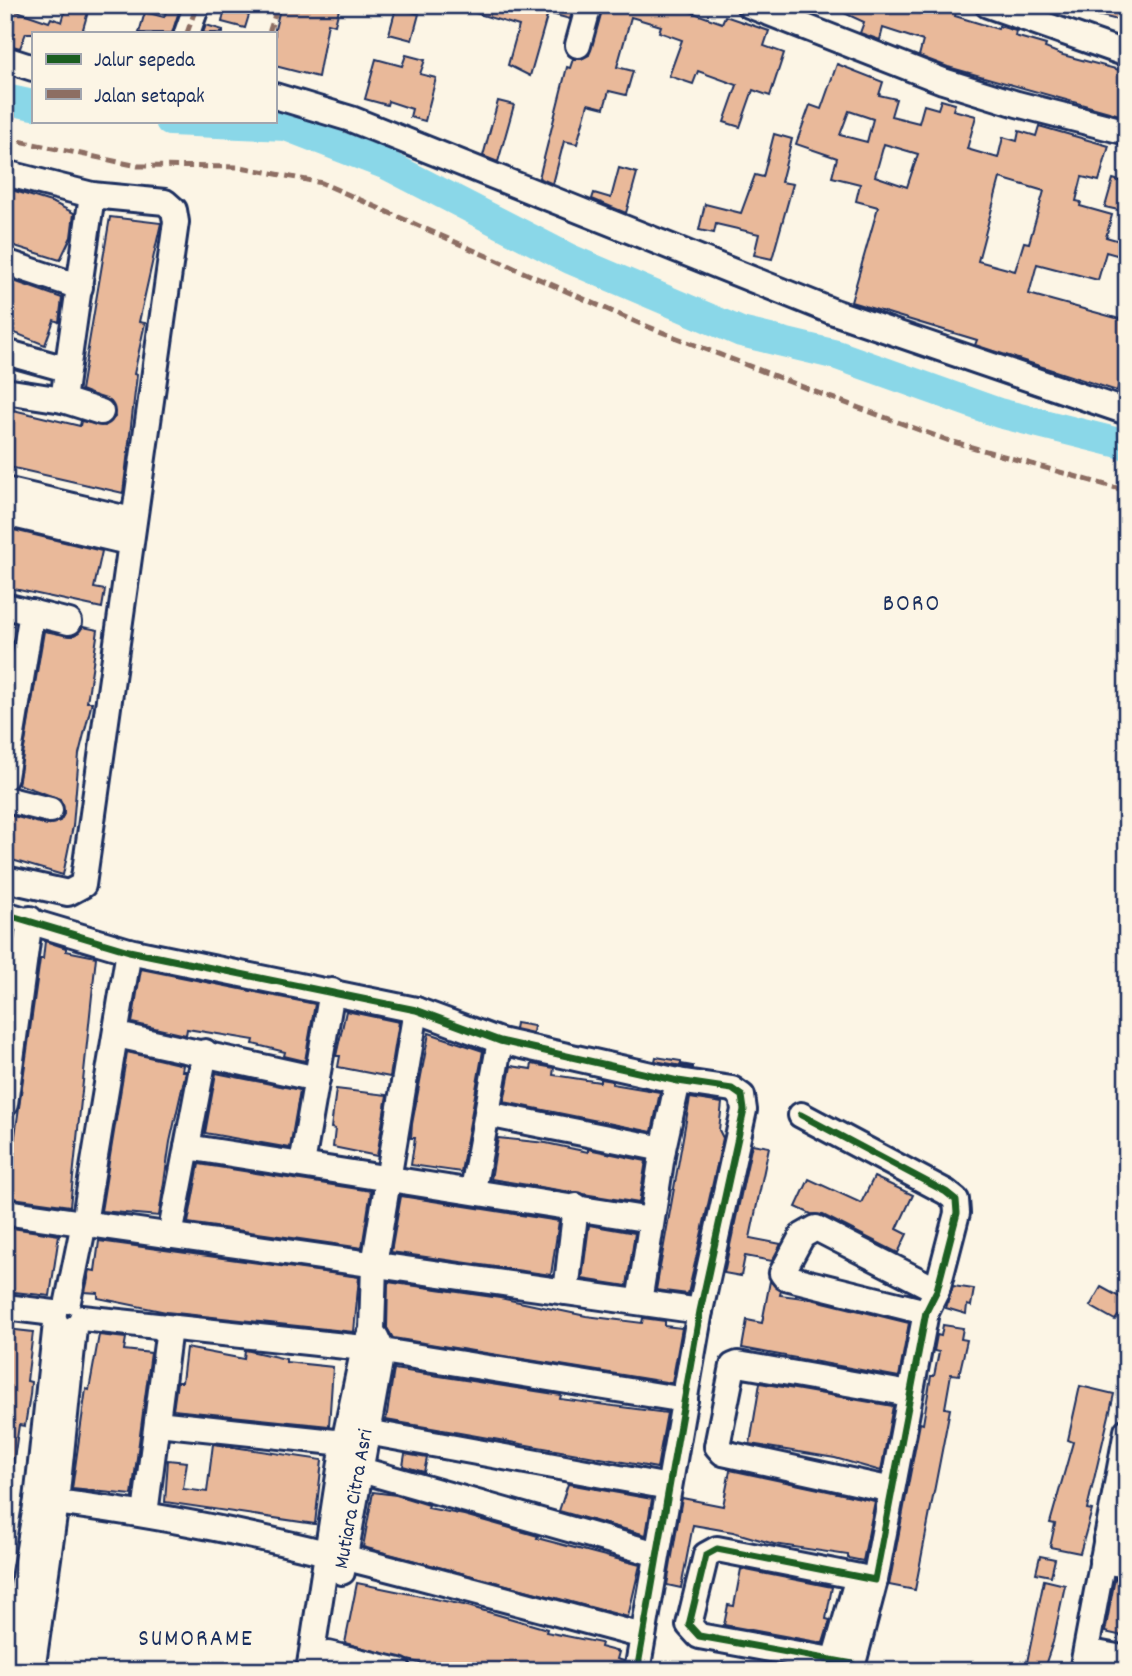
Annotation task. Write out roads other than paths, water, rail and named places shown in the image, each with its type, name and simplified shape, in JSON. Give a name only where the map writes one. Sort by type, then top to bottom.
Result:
[{"type":"street","points":[[187,32],[197,5]]},
{"type":"street","points":[[578,45],[589,5]]},
{"type":"street","points":[[749,5],[943,81],[1017,104],[1127,132]]},
{"type":"street","points":[[988,5],[1127,54]]},
{"type":"street","points":[[5,59],[32,68]]},
{"type":"street","points":[[276,96],[351,119],[834,312],[1127,412]]},
{"type":"street","points":[[5,173],[92,195],[165,202],[174,210],[176,222],[130,531],[82,885],[68,893],[5,879]]},
{"type":"street","points":[[63,400],[92,195]]},
{"type":"street","points":[[5,262],[80,287]]},
{"type":"street","points":[[5,352],[66,369]]},
{"type":"street","points":[[5,391],[63,400],[101,412]]},
{"type":"street","points":[[5,491],[130,531]]},
{"type":"street","points":[[5,513],[130,531]]},
{"type":"street","points":[[5,606],[69,622]]},
{"type":"street","points":[[5,777],[11,703],[32,612]]},
{"type":"street","points":[[5,799],[50,810]]},
{"type":"street","points":[[5,914],[30,919],[129,951],[416,1010],[500,1041],[678,1081],[732,1089],[741,1096],[744,1104],[700,1311],[637,1671]]},
{"type":"street","points":[[5,1104],[13,988],[30,919]]},
{"type":"street","points":[[32,1671],[46,1501],[67,1317],[117,1035],[129,951]]},
{"type":"street","points":[[302,1164],[332,991]]},
{"type":"street","name":"Mutiara Citra Asri","points":[[309,1671],[361,1470],[368,1433],[374,1265],[416,1010]]},
{"type":"street","points":[[117,1035],[205,1052],[317,1079]]},
{"type":"street","points":[[473,1190],[500,1041]]},
{"type":"street","points":[[170,1236],[205,1052]]},
{"type":"street","points":[[639,1302],[663,1149],[678,1081]]},
{"type":"street","points":[[487,1114],[663,1149]]},
{"type":"street","points":[[802,1115],[954,1198],[957,1213],[910,1394],[892,1490],[842,1666],[699,1636],[689,1625],[706,1555],[717,1549],[866,1579]]},
{"type":"street","points":[[187,1147],[576,1206],[651,1220]]},
{"type":"street","points":[[566,1292],[576,1206]]},
{"type":"street","points":[[5,1212],[700,1311]]},
{"type":"street","points":[[816,1228],[932,1301],[785,1278],[782,1273],[802,1236],[816,1228]]},
{"type":"street","points":[[5,1307],[169,1328],[373,1343],[685,1400]]},
{"type":"street","points":[[145,1514],[169,1328]]},
{"type":"street","name":"Mutiara Citra Asri","points":[[327,1663],[344,1443],[373,1343]]},
{"type":"street","points":[[892,1490],[723,1453],[717,1446],[733,1366],[738,1364],[910,1394]]},
{"type":"street","points":[[157,1423],[344,1443]]},
{"type":"street","points":[[1127,1431],[1112,1549],[1084,1661],[1127,1659]]},
{"type":"street","points":[[368,1433],[669,1487]]},
{"type":"street","points":[[361,1470],[657,1553]]},
{"type":"street","points":[[46,1501],[145,1514],[337,1555],[643,1636]]},
{"type":"street","points":[[9,1657],[46,1501]]},
{"type":"street","points":[[1112,1549],[1127,1565]]},
{"type":"street","points":[[327,1663],[399,1671]]},
{"type":"waterway","points":[[5,99],[32,105]]},
{"type":"waterway","points":[[193,122],[286,126],[387,165],[570,259],[741,332],[837,355],[999,413],[1127,445]]},
{"type":"district","name":"BORO","points":[[912,605]]},
{"type":"district","name":"SUMORAME","points":[[196,1640]]}]
